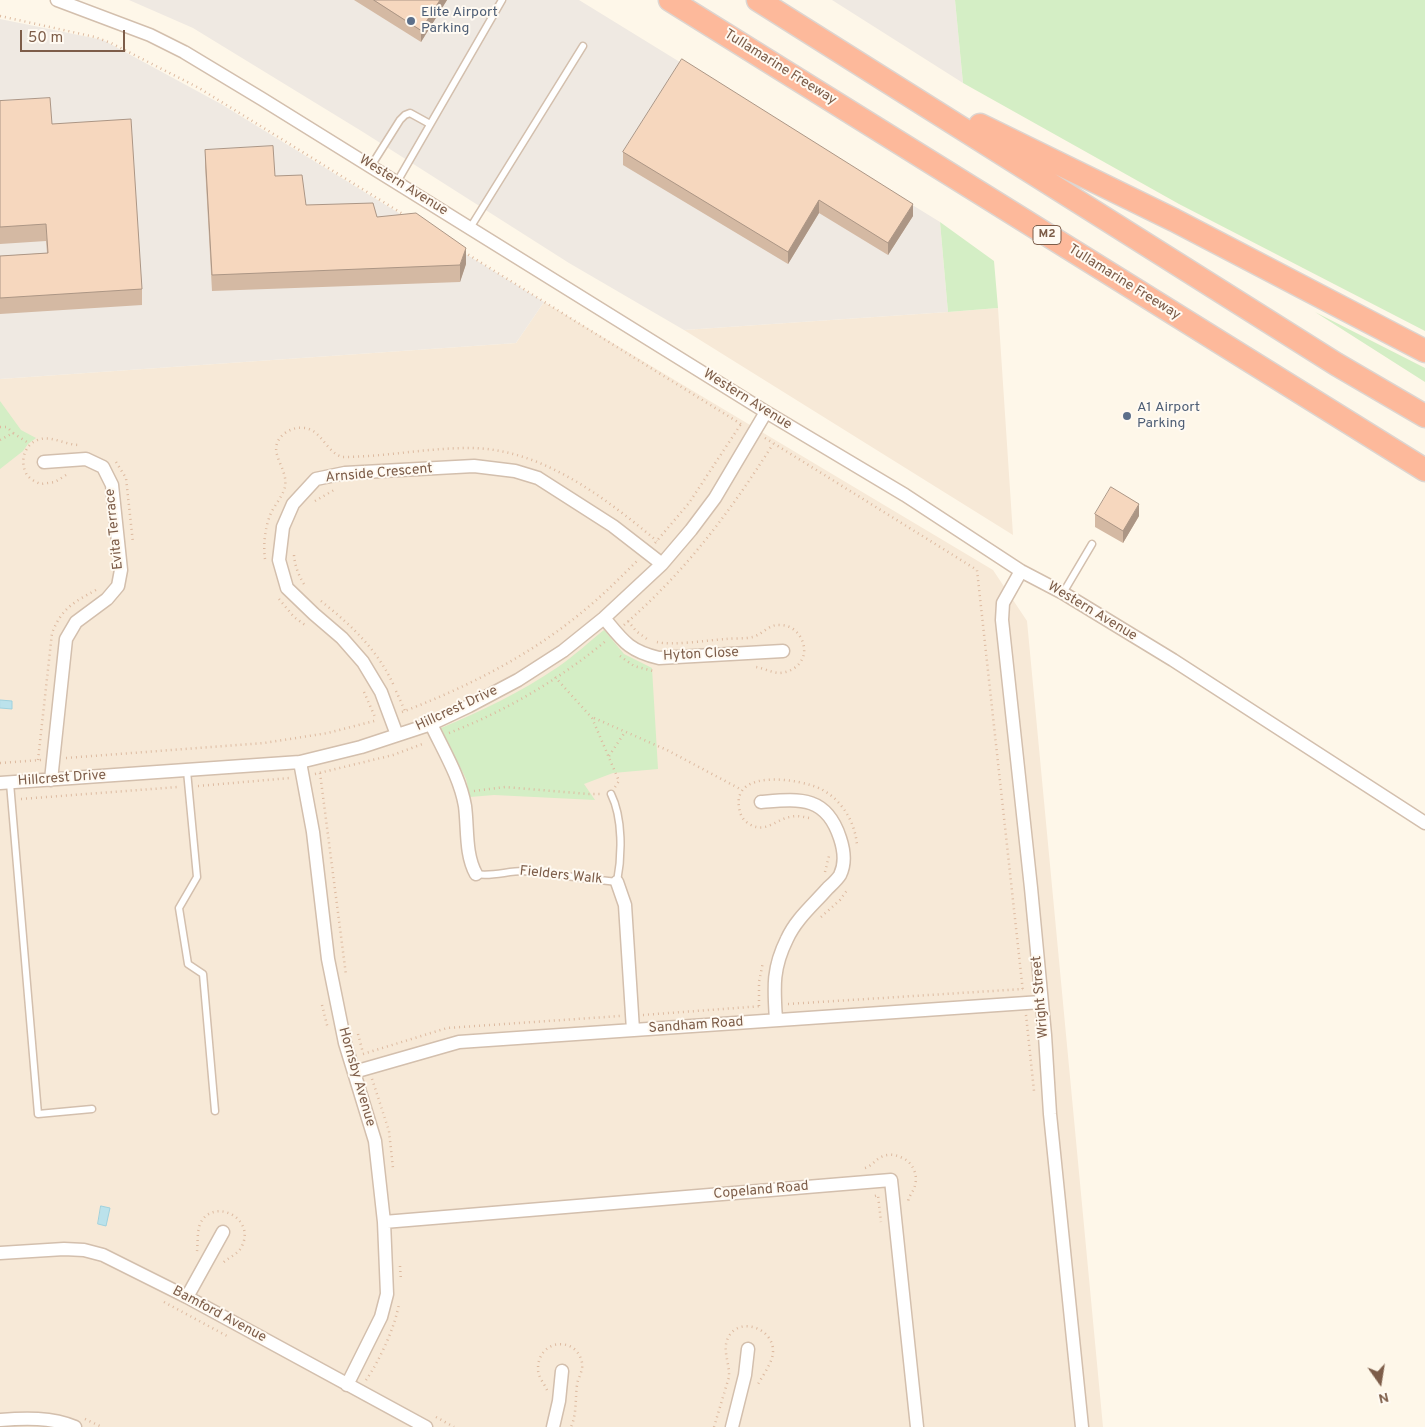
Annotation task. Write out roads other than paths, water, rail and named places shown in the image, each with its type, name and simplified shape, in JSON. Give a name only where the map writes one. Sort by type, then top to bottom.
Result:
[{"type":"highway","name":"Tullamarine Freeway","points":[[670,0],[1425,470]]},
{"type":"highway","points":[[758,0],[1336,364],[1425,416]]},
{"type":"highway","points":[[878,76],[1174,220],[1425,352]]},
{"type":"street","name":"Western Avenue","points":[[57,0],[150,35],[184,52],[766,412],[905,495],[1021,571],[1173,660],[1425,823]]},
{"type":"street","name":"Hillcrest Drive","points":[[5,783],[300,762],[361,747],[431,724],[518,680],[563,651],[604,618],[662,564],[691,530],[714,498],[766,412]]},
{"type":"street","name":"Evita Terrace","points":[[44,462],[86,459],[103,467],[112,485],[121,570],[118,586],[107,599],[76,622],[66,639],[51,780]]},
{"type":"street","name":"Arnside Crescent","points":[[396,735],[380,692],[363,662],[342,638],[288,588],[279,560],[283,528],[293,504],[316,479],[345,474],[474,466],[516,471],[538,478],[614,526],[662,564]]},
{"type":"street","name":"Wright Street","points":[[1021,571],[1003,603],[1002,620],[1041,1002],[1050,1122],[1082,1427]]},
{"type":"street","name":"Hyton Close","points":[[604,618],[627,644],[642,654],[659,658],[783,651]]},
{"type":"street","points":[[431,724],[458,780],[465,805],[470,864],[476,874]]},
{"type":"street","name":"Hornsby Avenue","points":[[300,762],[313,832],[328,960],[345,1044],[375,1141],[384,1222],[387,1294],[381,1317],[348,1385]]},
{"type":"street","points":[[761,802],[797,800],[810,802],[820,807],[827,812],[836,825],[844,847],[844,862],[839,876],[796,923],[784,945],[773,985],[776,1020]]},
{"type":"street","points":[[617,882],[625,905],[633,1030]]},
{"type":"street","name":"Sandham Road","points":[[354,1072],[459,1042],[1041,1002]]},
{"type":"street","name":"Copeland Road","points":[[384,1222],[891,1180],[917,1427]]},
{"type":"street","points":[[187,1297],[223,1232]]},
{"type":"street","name":"Bamford Avenue","points":[[0,1253],[64,1249],[84,1250],[103,1255],[187,1297],[426,1427]]},
{"type":"street","points":[[732,1427],[745,1375],[748,1349]]},
{"type":"street","points":[[552,1427],[559,1401],[562,1371]]},
{"type":"street","points":[[0,1420],[42,1420],[75,1427]]},
{"type":"lane","points":[[397,182],[502,0]]},
{"type":"lane","points":[[470,228],[583,46]]},
{"type":"lane","points":[[371,166],[405,115],[410,114],[430,124]]},
{"type":"lane","points":[[1063,594],[1092,544]]},
{"type":"lane","points":[[187,771],[198,877],[179,908],[188,964],[203,974],[215,1111]]},
{"type":"lane","points":[[5,783],[38,1114],[92,1109]]},
{"type":"lane","points":[[611,794],[617,806],[618,816],[620,863],[617,882]]},
{"type":"lane","name":"Fielders Walk","points":[[476,874],[486,876],[510,871],[523,871],[617,882]]},
{"type":"water","points":[[0,700],[12,701],[12,709],[0,708]]},
{"type":"water","points":[[101,1206],[110,1208],[106,1226],[98,1224]]},
{"type":"place","name":"Elite Airport Parking","points":[[411,21]]},
{"type":"place","name":"A1 Airport Parking","points":[[1127,416]]}]
